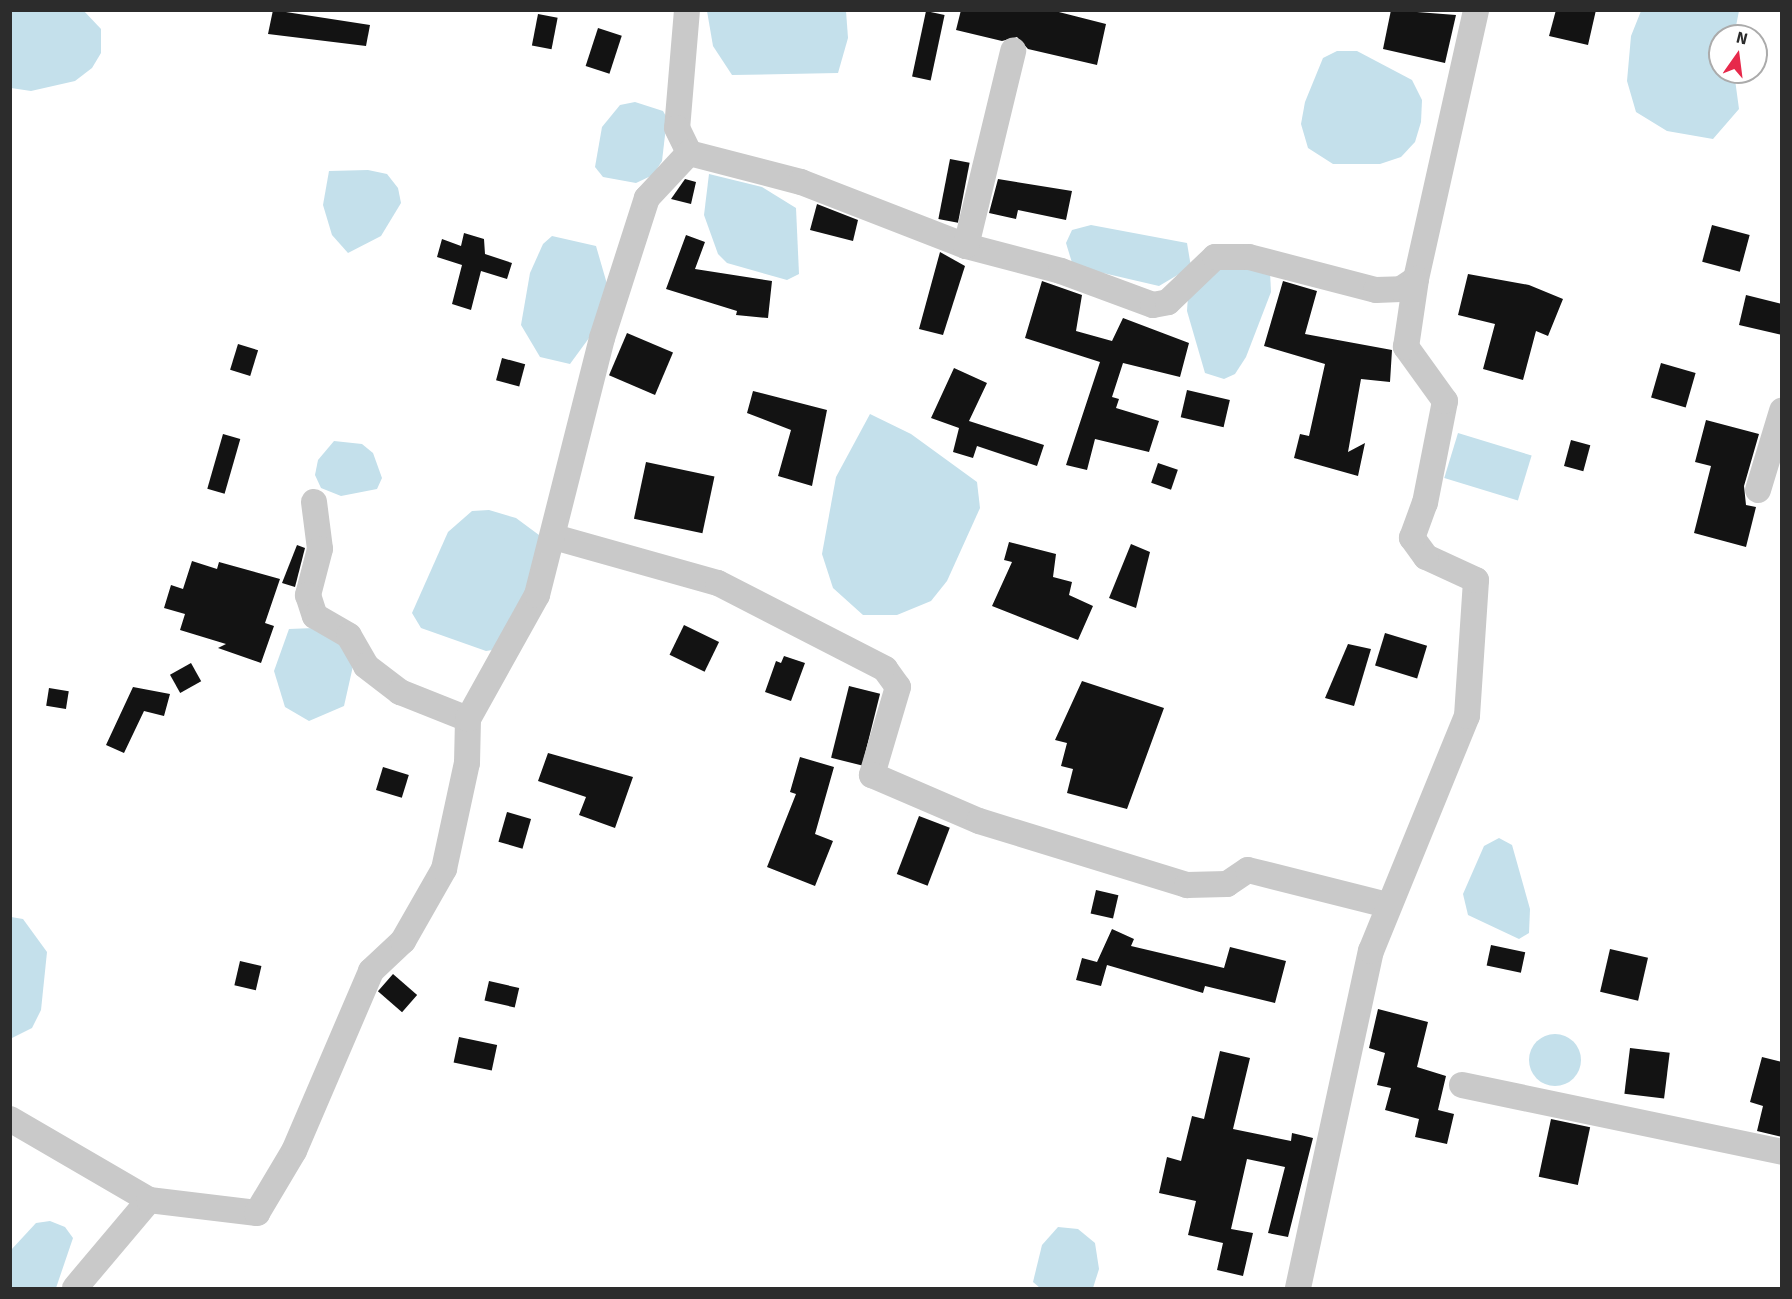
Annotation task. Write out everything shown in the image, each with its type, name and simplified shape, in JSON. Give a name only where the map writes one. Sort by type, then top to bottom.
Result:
[{"type":"street","points":[[687,10],[677,128],[689,153],[801,182],[966,246],[1061,271],[1153,305],[1168,302],[1215,258],[1249,257],[1376,290],[1401,289],[1416,279]]},
{"type":"street","points":[[1298,1288],[1371,951],[1387,905],[1426,810],[1449,769],[1467,716],[1473,657],[1476,580],[1426,557],[1412,538],[1425,503],[1445,401],[1406,347],[1416,279],[1476,10]]},
{"type":"street","points":[[966,246],[1013,51]]},
{"type":"street","points":[[10,1119],[149,1200],[257,1213],[294,1151],[371,971],[403,940],[444,869],[467,763],[468,719],[537,595],[554,537],[602,338],[647,198],[689,153]]},
{"type":"street","points":[[1758,490],[1782,411]]},
{"type":"street","points":[[314,502],[320,549],[308,595],[315,616],[349,636],[366,666],[400,692],[468,719]]},
{"type":"street","points":[[554,537],[718,583],[885,669],[898,687],[872,775],[979,821],[1187,885],[1227,885],[1248,870],[1387,905]]},
{"type":"street","points":[[1462,1085],[1782,1152]]},
{"type":"street","points":[[75,1288],[149,1200]]},
{"type":"water","points":[[83,10],[101,29],[101,53],[92,68],[75,81],[31,91],[11,88],[11,11]]},
{"type":"water","points":[[707,11],[846,11],[848,38],[838,73],[732,75],[713,46]]},
{"type":"water","points":[[1641,11],[1739,11],[1736,24],[1708,24],[1708,84],[1736,84],[1739,109],[1713,139],[1667,131],[1636,112],[1627,81],[1631,36]]},
{"type":"water","points":[[1337,51],[1357,51],[1412,80],[1422,100],[1421,122],[1415,142],[1401,157],[1380,164],[1333,164],[1308,148],[1301,124],[1305,102],[1323,58]]},
{"type":"water","points":[[635,102],[663,111],[667,118],[662,161],[653,175],[636,183],[603,177],[595,167],[602,127],[620,105]]},
{"type":"water","points":[[368,170],[387,174],[398,188],[401,203],[381,236],[348,253],[332,235],[323,205],[329,171]]},
{"type":"water","points":[[709,174],[762,187],[796,208],[799,274],[787,280],[727,263],[718,254],[704,215]]},
{"type":"water","points":[[1091,225],[1187,243],[1191,267],[1159,286],[1073,266],[1066,243],[1072,230]]},
{"type":"water","points":[[552,236],[596,246],[607,284],[589,338],[570,364],[540,357],[521,325],[530,273],[543,244]]},
{"type":"water","points":[[1222,264],[1270,272],[1271,292],[1246,357],[1235,374],[1224,379],[1205,373],[1187,311],[1188,296]]},
{"type":"water","points":[[870,414],[911,434],[977,482],[980,508],[947,581],[931,601],[897,615],[863,615],[833,588],[822,554],[836,477]]},
{"type":"water","points":[[1458,433],[1532,456],[1518,500],[1444,478]]},
{"type":"water","points":[[334,441],[362,444],[373,453],[382,478],[377,489],[341,496],[321,488],[315,475],[318,460]]},
{"type":"water","points":[[489,510],[516,518],[539,535],[544,549],[499,649],[486,651],[421,628],[412,613],[448,532],[472,511]]},
{"type":"water","points":[[314,628],[336,637],[353,666],[344,706],[309,721],[285,707],[274,671],[289,629]]},
{"type":"water","points":[[1499,838],[1512,845],[1530,909],[1529,933],[1519,939],[1468,915],[1463,894],[1484,846]]},
{"type":"water","points":[[11,917],[23,919],[47,952],[41,1010],[32,1028],[12,1038]]},
{"type":"water","points":[[1555,1034],[1565,1036],[1573,1042],[1579,1050],[1581,1060],[1579,1070],[1573,1078],[1565,1084],[1555,1086],[1545,1084],[1537,1078],[1531,1070],[1529,1060],[1531,1050],[1537,1042],[1545,1036]]},
{"type":"water","points":[[50,1221],[65,1227],[73,1238],[56,1288],[11,1288],[11,1250],[36,1223]]},
{"type":"water","points":[[1058,1227],[1078,1229],[1095,1243],[1099,1269],[1093,1288],[1040,1288],[1033,1282],[1042,1245]]},
{"type":"building","points":[[273,10],[370,25],[366,46],[268,34]]},
{"type":"building","points":[[961,10],[1051,10],[1106,24],[1097,65],[1028,49],[1017,37],[1002,41],[956,30]]},
{"type":"building","points":[[1391,10],[1456,15],[1445,63],[1383,49]]},
{"type":"building","points":[[1556,10],[1596,10],[1588,45],[1549,36]]},
{"type":"building","points":[[926,11],[945,15],[931,80],[912,77]]},
{"type":"building","points":[[538,14],[558,18],[552,49],[532,45]]},
{"type":"building","points":[[598,28],[622,36],[609,74],[586,66]]},
{"type":"building","points":[[950,159],[970,163],[958,223],[938,219]]},
{"type":"building","points":[[685,179],[696,182],[691,204],[671,199]]},
{"type":"building","points":[[998,179],[1072,191],[1066,220],[1018,210],[1016,219],[989,213]]},
{"type":"building","points":[[817,204],[858,220],[853,241],[810,230]]},
{"type":"building","points":[[1712,225],[1750,235],[1740,272],[1702,262]]},
{"type":"building","points":[[464,233],[484,239],[485,254],[512,263],[507,279],[481,271],[471,310],[452,304],[462,265],[437,257],[442,239],[461,246]]},
{"type":"building","points":[[686,235],[705,242],[695,269],[772,281],[768,318],[736,315],[737,311],[666,289]]},
{"type":"building","points":[[940,252],[965,266],[943,335],[919,329]]},
{"type":"building","points":[[1468,274],[1529,285],[1563,299],[1548,336],[1536,331],[1523,380],[1483,369],[1495,324],[1458,315]]},
{"type":"building","points":[[1042,281],[1082,295],[1076,331],[1112,341],[1123,318],[1189,343],[1180,377],[1123,363],[1112,397],[1119,399],[1116,408],[1159,421],[1149,452],[1095,439],[1087,470],[1066,465],[1100,362],[1025,338]]},
{"type":"building","points":[[1283,281],[1317,291],[1305,334],[1392,350],[1390,382],[1361,379],[1348,452],[1365,443],[1358,476],[1294,458],[1300,434],[1309,436],[1325,364],[1264,346]]},
{"type":"building","points":[[1746,295],[1782,304],[1782,335],[1739,325]]},
{"type":"building","points":[[627,333],[673,353],[655,395],[609,375]]},
{"type":"building","points":[[238,344],[258,350],[250,376],[230,370]]},
{"type":"building","points":[[502,358],[525,364],[519,386],[496,380]]},
{"type":"building","points":[[1661,363],[1696,373],[1686,408],[1651,398]]},
{"type":"building","points":[[954,368],[987,383],[969,421],[1044,445],[1037,466],[977,446],[973,458],[953,452],[959,428],[931,418]]},
{"type":"building","points":[[1187,390],[1230,400],[1224,427],[1181,417]]},
{"type":"building","points":[[753,391],[827,410],[812,486],[778,476],[791,430],[747,413]]},
{"type":"building","points":[[1706,420],[1759,434],[1744,486],[1746,505],[1756,507],[1746,547],[1694,533],[1711,466],[1695,462]]},
{"type":"building","points":[[223,434],[240,439],[225,494],[207,489]]},
{"type":"building","points":[[1571,440],[1590,445],[1583,471],[1564,466]]},
{"type":"building","points":[[646,462],[714,477],[702,533],[634,519]]},
{"type":"building","points":[[1158,463],[1178,470],[1171,490],[1151,483]]},
{"type":"building","points":[[1009,542],[1056,554],[1053,577],[1072,582],[1069,595],[1093,606],[1078,640],[992,606],[1012,562],[1004,560]]},
{"type":"building","points":[[1131,544],[1150,552],[1136,608],[1109,598]]},
{"type":"building","points":[[297,545],[305,548],[295,587],[282,583]]},
{"type":"building","points":[[192,561],[217,569],[219,562],[280,579],[265,623],[274,626],[261,663],[218,648],[226,644],[180,630],[185,614],[164,608],[171,585],[183,589]]},
{"type":"building","points":[[684,625],[719,642],[705,672],[670,655]]},
{"type":"building","points":[[1385,633],[1427,646],[1417,678],[1375,666]]},
{"type":"building","points":[[1348,644],[1371,649],[1354,706],[1325,698]]},
{"type":"building","points":[[784,656],[805,663],[791,701],[765,692],[776,661],[781,663]]},
{"type":"building","points":[[191,663],[201,681],[180,693],[170,675]]},
{"type":"building","points":[[1082,681],[1164,708],[1127,809],[1067,793],[1073,769],[1061,766],[1067,743],[1055,740]]},
{"type":"building","points":[[849,686],[880,694],[862,766],[831,758]]},
{"type":"building","points":[[133,687],[170,694],[164,716],[144,711],[124,753],[106,745]]},
{"type":"building","points":[[49,688],[69,691],[66,709],[46,706]]},
{"type":"building","points":[[548,753],[633,777],[615,828],[579,815],[586,797],[538,781]]},
{"type":"building","points":[[800,757],[834,767],[815,834],[833,841],[815,886],[767,867],[796,794],[790,792]]},
{"type":"building","points":[[383,767],[409,775],[402,798],[376,790]]},
{"type":"building","points":[[507,812],[531,819],[522,849],[498,842]]},
{"type":"building","points":[[919,816],[950,828],[928,886],[897,874]]},
{"type":"building","points":[[1096,890],[1118,895],[1113,919],[1091,913]]},
{"type":"building","points":[[1112,929],[1134,939],[1131,946],[1224,968],[1230,947],[1286,961],[1275,1003],[1205,986],[1203,993],[1107,965],[1101,986],[1076,980],[1082,958],[1097,962]]},
{"type":"building","points":[[1491,945],[1525,952],[1521,973],[1487,966]]},
{"type":"building","points":[[1610,949],[1648,958],[1638,1001],[1600,992]]},
{"type":"building","points":[[240,961],[261,966],[256,990],[234,985]]},
{"type":"building","points":[[393,974],[417,995],[402,1012],[378,991]]},
{"type":"building","points":[[489,981],[519,988],[515,1007],[485,1000]]},
{"type":"building","points":[[1378,1009],[1428,1022],[1417,1067],[1446,1076],[1438,1110],[1454,1114],[1447,1144],[1415,1137],[1419,1119],[1385,1110],[1391,1088],[1377,1085],[1385,1053],[1369,1048]]},
{"type":"building","points":[[459,1037],[497,1045],[492,1071],[454,1062]]},
{"type":"building","points":[[1630,1048],[1670,1053],[1664,1099],[1624,1094]]},
{"type":"building","points":[[1220,1051],[1250,1058],[1233,1129],[1291,1141],[1292,1133],[1313,1138],[1288,1237],[1268,1233],[1285,1167],[1247,1159],[1231,1229],[1253,1233],[1243,1276],[1217,1270],[1223,1243],[1188,1235],[1196,1201],[1159,1193],[1167,1157],[1181,1161],[1192,1116],[1204,1119]]},
{"type":"building","points":[[1762,1057],[1782,1062],[1782,1137],[1757,1131],[1763,1106],[1750,1102]]},
{"type":"building","points":[[1551,1119],[1590,1127],[1578,1185],[1539,1177]]}]
